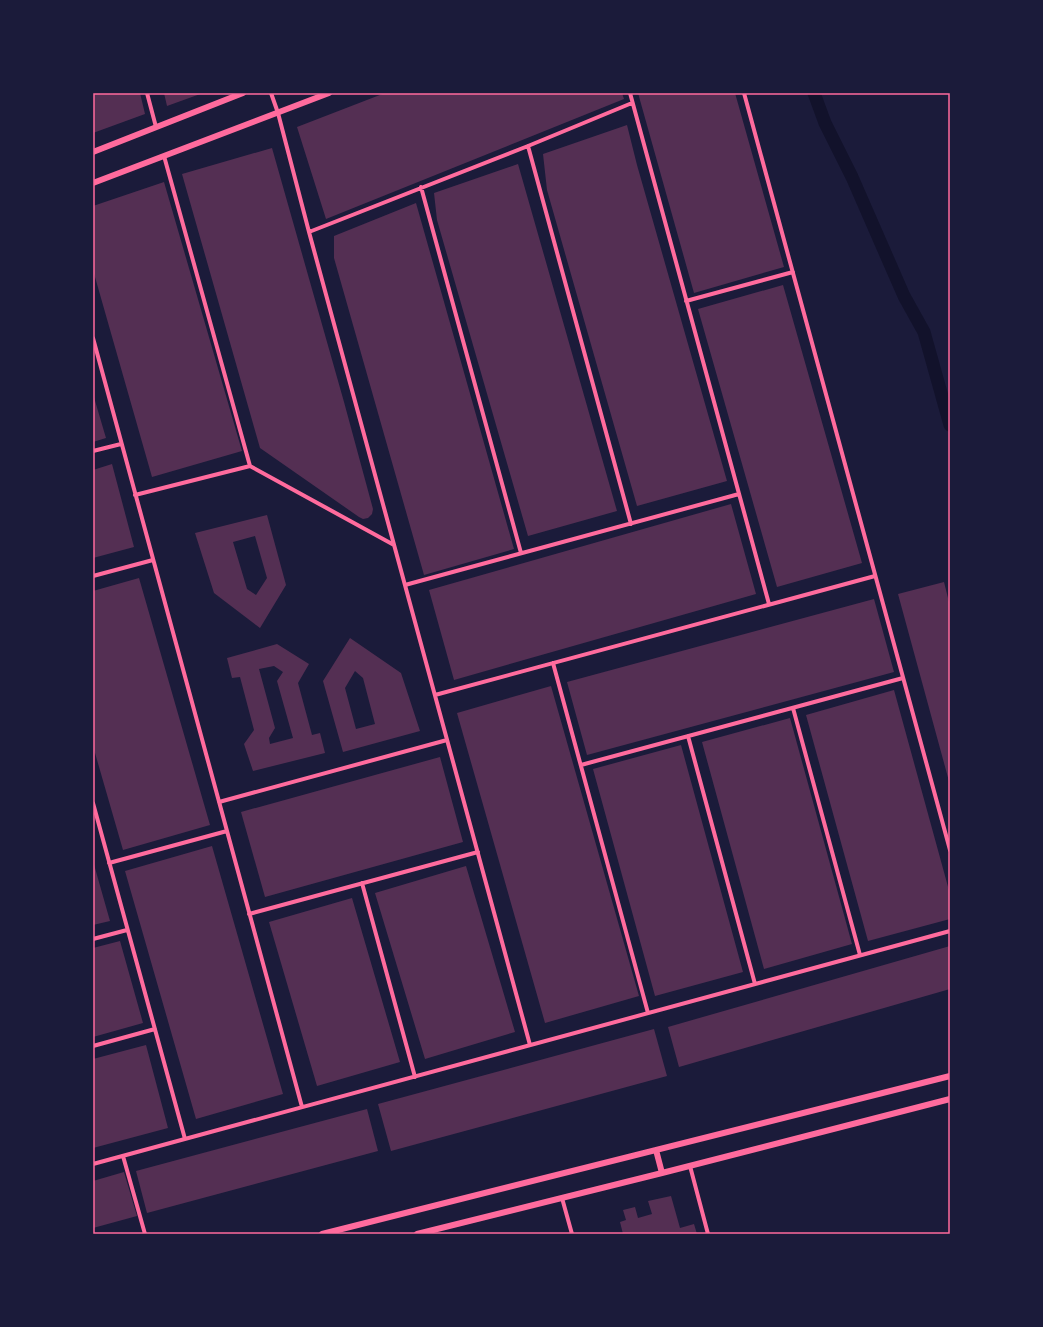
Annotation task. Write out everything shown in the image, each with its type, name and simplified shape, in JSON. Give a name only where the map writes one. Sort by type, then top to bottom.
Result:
[{"type":"street","points":[[147,93],[156,127]]},
{"type":"street","points":[[93,152],[243,93]]},
{"type":"street","points":[[271,93],[278,113],[530,1045]]},
{"type":"street","points":[[93,183],[329,93]]},
{"type":"street","points":[[630,93],[769,604]]},
{"type":"street","points":[[744,93],[950,850]]},
{"type":"street","points":[[309,232],[528,146],[632,103]]},
{"type":"street","points":[[528,146],[630,524]]},
{"type":"street","points":[[164,156],[250,466]]},
{"type":"street","points":[[421,187],[521,553]]},
{"type":"street","points":[[686,301],[793,272]]},
{"type":"street","points":[[93,338],[302,1107]]},
{"type":"street","points":[[93,451],[121,444]]},
{"type":"street","points":[[135,495],[250,466],[394,545]]},
{"type":"street","points":[[405,585],[739,494]]},
{"type":"street","points":[[93,576],[153,560]]},
{"type":"street","points":[[435,695],[875,576]]},
{"type":"street","points":[[553,663],[648,1013]]},
{"type":"street","points":[[581,765],[903,678]]},
{"type":"street","points":[[793,708],[860,955]]},
{"type":"street","points":[[688,736],[755,984]]},
{"type":"street","points":[[219,802],[447,740]]},
{"type":"street","points":[[93,803],[95,818],[110,863],[185,1139]]},
{"type":"street","points":[[110,863],[227,831]]},
{"type":"street","points":[[250,914],[478,852]]},
{"type":"street","points":[[362,883],[415,1077]]},
{"type":"street","points":[[93,939],[128,930]]},
{"type":"street","points":[[93,1164],[950,931]]},
{"type":"street","points":[[93,1046],[155,1029]]},
{"type":"street","points":[[322,1234],[950,1076]]},
{"type":"street","points":[[417,1234],[950,1099]]},
{"type":"street","points":[[656,1150],[662,1173]]},
{"type":"street","points":[[123,1156],[146,1234]]},
{"type":"street","points":[[690,1166],[708,1234]]},
{"type":"street","points":[[562,1198],[572,1234]]},
{"type":"building","points":[[93,93],[140,93],[145,114],[93,133]]},
{"type":"building","points":[[164,93],[203,93],[167,106]]},
{"type":"building","points":[[385,93],[622,93],[624,99],[326,219],[297,127]]},
{"type":"building","points":[[638,93],[735,93],[784,267],[694,293]]},
{"type":"building","points":[[627,125],[727,481],[637,506],[547,190],[543,154]]},
{"type":"building","points":[[272,148],[373,509],[372,514],[368,518],[363,519],[359,517],[260,448],[182,174]]},
{"type":"building","points":[[518,164],[617,511],[528,536],[437,220],[434,193]]},
{"type":"building","points":[[164,182],[242,451],[152,477],[93,270],[93,206]]},
{"type":"building","points":[[416,203],[514,549],[424,575],[334,258],[334,236]]},
{"type":"building","points":[[783,285],[862,563],[777,587],[698,309]]},
{"type":"building","points":[[93,394],[106,438],[93,442]]},
{"type":"building","points":[[112,464],[134,547],[93,558],[93,470]]},
{"type":"building","points":[[731,504],[756,594],[454,680],[429,590]]},
{"type":"building","points":[[267,515],[286,585],[260,628],[214,593],[195,533]],"holes":[[[255,536],[267,578],[256,595],[247,589],[233,542]]]},
{"type":"building","points":[[139,578],[210,825],[123,850],[93,746],[93,591]]},
{"type":"building","points":[[944,582],[950,606],[950,785],[898,594]]},
{"type":"building","points":[[874,599],[894,672],[587,755],[567,682]]},
{"type":"building","points":[[350,638],[401,673],[420,731],[343,752],[323,681]],"holes":[[[355,671],[363,678],[375,724],[356,729],[345,688]]]},
{"type":"building","points":[[277,644],[309,664],[298,683],[312,735],[320,733],[325,753],[253,771],[244,744],[254,730],[240,677],[232,678],[227,658]],"holes":[[[274,666],[283,672],[277,681],[293,738],[270,744],[269,738],[275,728],[259,669]]]},
{"type":"building","points":[[551,686],[639,996],[545,1023],[457,713]]},
{"type":"building","points":[[894,690],[950,894],[950,919],[868,941],[806,715]]},
{"type":"building","points":[[790,718],[852,944],[764,969],[702,742]]},
{"type":"building","points":[[681,745],[743,972],[655,996],[593,769]]},
{"type":"building","points":[[440,757],[463,842],[265,897],[241,812]]},
{"type":"building","points":[[212,846],[283,1094],[196,1119],[125,871]]},
{"type":"building","points":[[93,861],[110,921],[93,925]]},
{"type":"building","points":[[466,866],[515,1032],[425,1059],[375,893]]},
{"type":"building","points":[[352,898],[400,1062],[317,1086],[269,922]]},
{"type":"building","points":[[120,941],[143,1023],[93,1037],[93,948]]},
{"type":"building","points":[[950,946],[950,989],[679,1067],[668,1027]]},
{"type":"building","points":[[654,1029],[667,1076],[391,1151],[378,1104]]},
{"type":"building","points":[[146,1045],[168,1128],[93,1148],[93,1059]]},
{"type":"building","points":[[367,1109],[378,1151],[147,1213],[136,1171]]},
{"type":"building","points":[[124,1172],[137,1216],[93,1228],[93,1181]]},
{"type":"building","points":[[671,1196],[680,1228],[694,1224],[697,1234],[623,1234],[620,1222],[626,1220],[623,1210],[635,1207],[638,1218],[652,1214],[648,1201]]},
{"type":"waterway","points":[[814,93],[825,123],[852,177],[904,296],[924,332],[950,425]]}]
